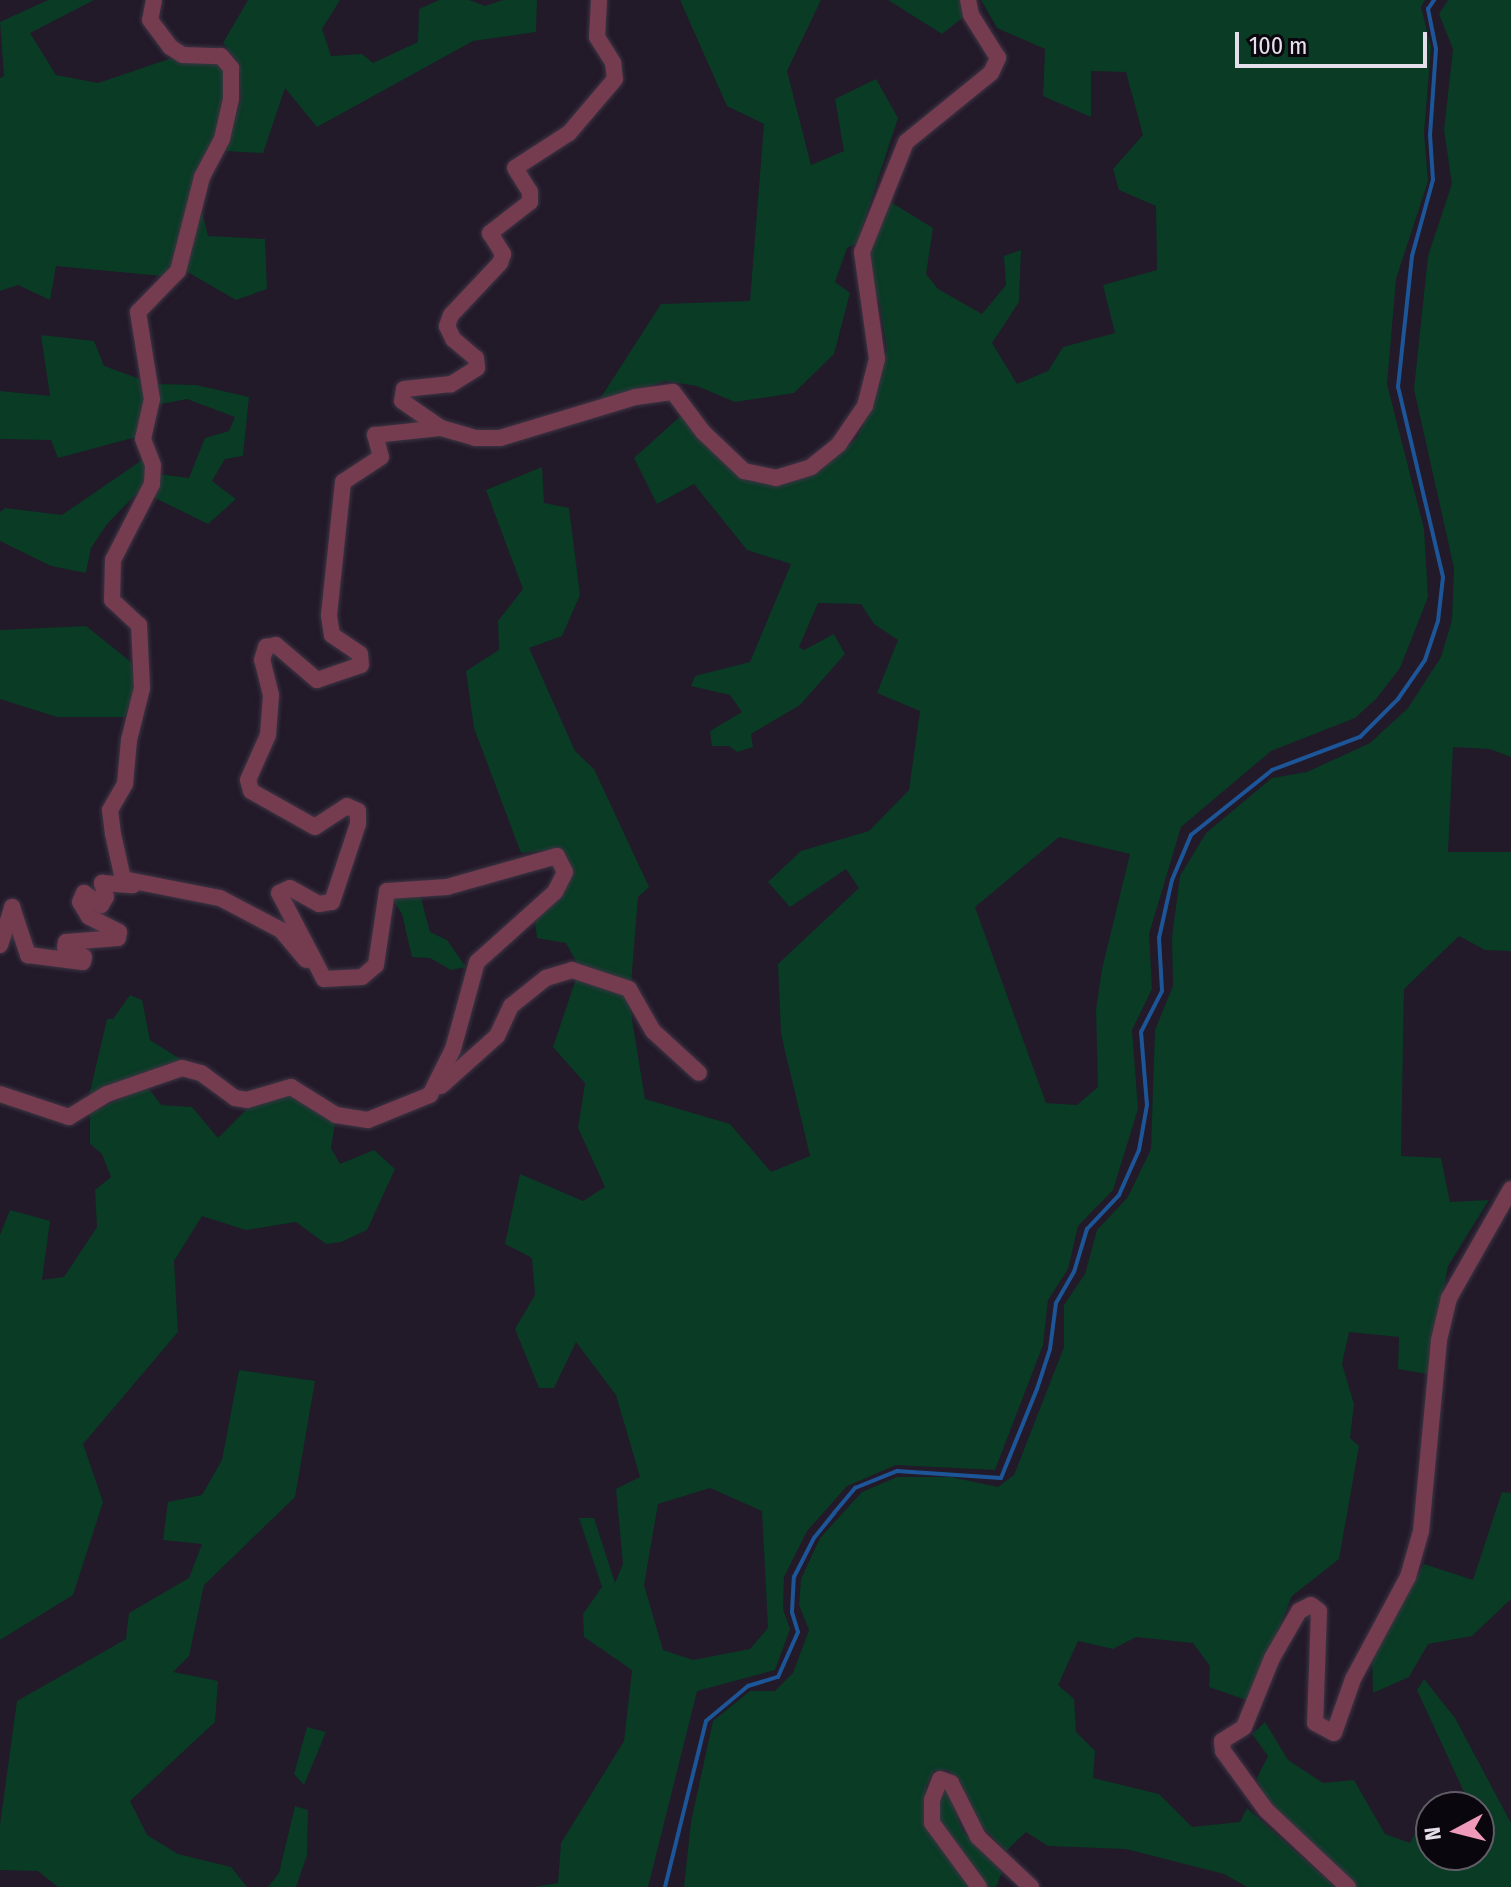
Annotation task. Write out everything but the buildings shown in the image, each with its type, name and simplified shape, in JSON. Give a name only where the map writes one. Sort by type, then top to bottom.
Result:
[{"type":"street","points":[[154,0],[150,20],[170,47],[183,55],[221,56],[231,68],[231,99],[222,139],[202,177],[178,271],[138,312],[152,399],[143,439],[153,465],[152,484],[115,547],[112,600],[139,625],[142,688],[129,740],[125,784],[110,810],[123,879],[190,889],[248,911],[281,930],[324,979],[341,981],[362,977],[376,965],[387,891],[447,887],[557,856],[565,872],[555,892],[477,962],[453,1049],[430,1095]]},
{"type":"street","points":[[599,0],[597,37],[613,63],[615,79],[569,133],[515,168],[530,192],[530,202],[490,233],[503,254],[500,263],[451,315],[447,326],[453,339],[476,358],[477,368],[451,384],[404,389],[402,401],[441,428],[475,438],[500,438],[636,397],[673,392],[703,432],[744,471],[776,478],[811,467],[839,444],[865,406],[877,359],[862,252],[906,142],[991,73],[998,58],[971,15],[968,0]]},
{"type":"street","points":[[316,971],[279,893],[290,888],[319,904],[332,902],[358,811],[347,806],[315,827],[251,791],[248,780],[268,735],[271,695],[262,660],[266,647],[276,645],[317,680],[361,665],[360,654],[332,635],[329,615],[343,482],[381,457],[375,435],[441,428]]},
{"type":"street","points":[[0,945],[12,907],[28,955],[83,962],[84,957],[65,947],[66,942],[118,938],[119,932],[89,917],[80,902],[84,893],[101,905],[106,897],[102,883],[121,888],[146,883]]},
{"type":"street","points":[[0,1094],[69,1117],[107,1094],[182,1068],[201,1073],[235,1098],[247,1100],[291,1087],[336,1115],[368,1120],[430,1095],[497,1036],[511,1006],[546,978],[572,970],[629,989],[653,1031],[699,1073]]},
{"type":"street","points":[[1348,1887],[1266,1810],[1223,1751],[1222,1741],[1244,1727],[1272,1658],[1299,1611],[1311,1605],[1319,1611],[1315,1723],[1334,1733],[1353,1679],[1408,1577],[1421,1531],[1439,1340],[1449,1298],[1511,1189]]},
{"type":"street","points":[[979,1887],[932,1823],[940,1779],[951,1783],[978,1837],[1031,1887]]},
{"type":"green space","points":[[48,0],[94,0],[30,33],[56,75],[98,83],[172,58],[218,64],[223,69],[224,100],[217,138],[172,267],[162,276],[56,266],[50,300],[18,285],[0,291],[0,78],[4,76],[0,22]]},
{"type":"green space","points":[[248,0],[340,0],[322,29],[331,56],[362,54],[373,63],[418,42],[419,9],[439,0],[469,0],[485,6],[503,0],[537,0],[536,32],[473,41],[317,127],[285,88],[263,153],[225,151],[241,100],[239,64],[223,43]]},
{"type":"green space","points":[[680,0],[821,0],[787,71],[811,165],[844,151],[835,99],[876,79],[898,118],[857,243],[847,248],[835,282],[850,293],[834,354],[794,393],[735,402],[697,386],[666,381],[598,402],[661,304],[750,301],[764,124],[727,106]]},
{"type":"green space","points":[[888,0],[961,0],[965,16],[942,34]]},
{"type":"green space","points":[[981,0],[1425,0],[1421,7],[1431,47],[1424,133],[1428,181],[1396,279],[1387,384],[1424,529],[1428,597],[1400,668],[1376,699],[1355,718],[1271,751],[1181,827],[1149,934],[1152,989],[1132,1030],[1138,1109],[1113,1190],[1078,1226],[1068,1269],[1048,1300],[1043,1345],[995,1470],[896,1465],[847,1486],[807,1531],[784,1577],[783,1609],[790,1629],[775,1670],[697,1691],[648,1887],[534,1887],[558,1883],[561,1843],[624,1741],[632,1670],[584,1637],[583,1614],[602,1587],[579,1518],[594,1518],[615,1583],[623,1564],[616,1489],[640,1477],[616,1395],[576,1342],[554,1388],[539,1388],[515,1329],[535,1295],[532,1258],[505,1244],[520,1174],[583,1201],[605,1187],[578,1128],[585,1083],[553,1047],[577,976],[628,995],[645,1099],[730,1124],[771,1172],[810,1156],[781,1034],[778,964],[859,888],[846,869],[790,907],[768,882],[801,851],[869,831],[909,790],[920,711],[877,693],[898,640],[874,624],[861,604],[818,603],[799,647],[804,650],[834,634],[845,654],[800,705],[751,734],[753,747],[737,752],[729,746],[712,746],[710,731],[742,712],[730,695],[691,686],[695,676],[750,662],[791,564],[747,550],[694,484],[657,504],[634,458],[685,412],[703,438],[779,485],[821,470],[857,438],[875,399],[887,349],[880,304],[869,279],[869,251],[889,201],[933,228],[926,274],[938,289],[982,314],[1006,285],[1004,256],[1021,250],[1019,302],[992,343],[1017,384],[1048,371],[1063,347],[1115,333],[1103,285],[1157,270],[1156,206],[1119,190],[1113,169],[1143,135],[1126,72],[1091,71],[1091,117],[1043,96],[1045,49],[997,28]],"holes":[[[1059,837],[1130,854],[1102,969],[1096,1009],[1098,1087],[1077,1105],[1046,1103],[975,907]],[[710,1488],[762,1511],[768,1628],[750,1649],[693,1660],[663,1650],[644,1585],[658,1504]]]},
{"type":"green space","points":[[1448,0],[1511,0],[1511,757],[1490,749],[1453,747],[1448,852],[1511,852],[1511,951],[1485,950],[1459,936],[1404,989],[1401,1156],[1441,1158],[1450,1202],[1489,1200],[1448,1266],[1428,1374],[1398,1369],[1399,1337],[1349,1332],[1342,1364],[1354,1404],[1350,1438],[1359,1446],[1339,1559],[1292,1596],[1249,1701],[1209,1687],[1210,1666],[1193,1643],[1136,1637],[1113,1649],[1078,1641],[1058,1685],[1074,1699],[1076,1732],[1095,1751],[1093,1778],[1159,1794],[1192,1827],[1240,1822],[1247,1808],[1335,1887],[1247,1887],[1224,1874],[1126,1849],[1048,1846],[1026,1832],[1006,1851],[979,1823],[959,1780],[948,1770],[934,1771],[926,1786],[927,1828],[973,1887],[684,1887],[691,1822],[713,1721],[750,1691],[775,1691],[793,1673],[809,1630],[799,1605],[801,1579],[820,1538],[862,1492],[897,1477],[951,1477],[998,1487],[1014,1475],[1064,1347],[1064,1305],[1085,1274],[1097,1230],[1128,1197],[1151,1149],[1155,1030],[1173,986],[1172,937],[1180,876],[1206,833],[1272,778],[1307,772],[1370,743],[1408,708],[1441,657],[1452,620],[1454,568],[1414,389],[1428,256],[1452,184],[1444,130],[1453,49],[1439,14]]},
{"type":"green space","points":[[202,210],[208,236],[265,239],[267,289],[236,300],[184,270]]},
{"type":"green space","points":[[41,335],[94,341],[104,366],[146,381],[140,436],[58,458],[51,440],[0,439],[0,391],[50,396]]},
{"type":"green space","points":[[156,384],[196,385],[249,397],[243,456],[225,459],[212,481],[236,499],[208,524],[151,496],[158,474],[189,478],[205,438],[229,431],[235,417],[187,399],[156,405]]},
{"type":"green space","points":[[145,458],[148,482],[107,524],[91,548],[86,573],[51,566],[0,541],[0,512],[5,508],[62,515]]},
{"type":"green space","points":[[542,467],[544,503],[569,508],[580,595],[562,636],[529,648],[575,751],[594,769],[649,887],[638,897],[631,984],[578,965],[566,943],[537,938],[535,922],[568,876],[549,850],[521,853],[474,728],[466,671],[499,650],[498,621],[523,589],[486,490]]},
{"type":"green space","points":[[86,626],[131,662],[136,687],[125,717],[57,717],[0,699],[0,630]]},
{"type":"green space","points":[[419,891],[430,932],[447,940],[466,967],[451,970],[430,958],[412,957],[402,914],[389,894]]},
{"type":"green space","points":[[130,995],[142,1000],[150,1040],[182,1060],[89,1096],[107,1019],[113,1019]]},
{"type":"green space","points":[[147,1086],[161,1105],[192,1107],[218,1138],[248,1108],[292,1094],[335,1124],[331,1148],[340,1164],[374,1150],[395,1169],[367,1230],[341,1242],[326,1244],[296,1222],[246,1230],[202,1216],[174,1261],[178,1332],[83,1444],[103,1502],[73,1595],[0,1640],[0,1235],[10,1210],[50,1221],[42,1280],[64,1277],[97,1227],[95,1190],[111,1177],[102,1154],[90,1144],[90,1113]]},
{"type":"green space","points":[[239,1370],[315,1381],[295,1497],[204,1585],[189,1656],[173,1672],[218,1681],[215,1722],[130,1801],[147,1835],[178,1854],[231,1867],[247,1887],[58,1887],[38,1871],[0,1870],[0,1825],[17,1701],[126,1639],[129,1613],[189,1578],[202,1544],[163,1540],[168,1502],[202,1495],[222,1460]]},
{"type":"green space","points":[[1502,1492],[1511,1493],[1511,1599],[1472,1636],[1428,1644],[1409,1677],[1373,1693],[1372,1656],[1424,1564],[1473,1580]]},
{"type":"green space","points":[[1424,1679],[1455,1718],[1494,1791],[1464,1791],[1417,1690]]},
{"type":"green space","points":[[1265,1722],[1288,1760],[1323,1783],[1354,1780],[1385,1834],[1410,1843],[1415,1834],[1415,1871],[1495,1871],[1495,1793],[1511,1823],[1511,1887],[1356,1887],[1265,1799],[1257,1778],[1268,1756],[1252,1734]]},
{"type":"green space","points":[[307,1727],[326,1732],[304,1785],[294,1774]]},
{"type":"green space","points":[[946,1789],[963,1832],[1002,1872],[996,1887],[985,1887],[936,1823],[939,1790]]},
{"type":"green space","points":[[295,1806],[308,1810],[307,1855],[296,1887],[268,1887],[279,1873]]},
{"type":"waterway","points":[[665,1887],[706,1721],[748,1686],[778,1677],[798,1632],[792,1612],[794,1577],[814,1538],[834,1513],[855,1488],[897,1471],[1001,1478],[1050,1349],[1056,1303],[1074,1272],[1087,1229],[1119,1195],[1139,1150],[1147,1105],[1141,1032],[1162,991],[1159,938],[1172,880],[1191,835],[1272,770],[1360,737],[1398,699],[1425,660],[1438,621],[1443,577],[1398,387],[1412,256],[1433,180],[1430,135],[1436,49],[1428,9],[1434,0]]}]
